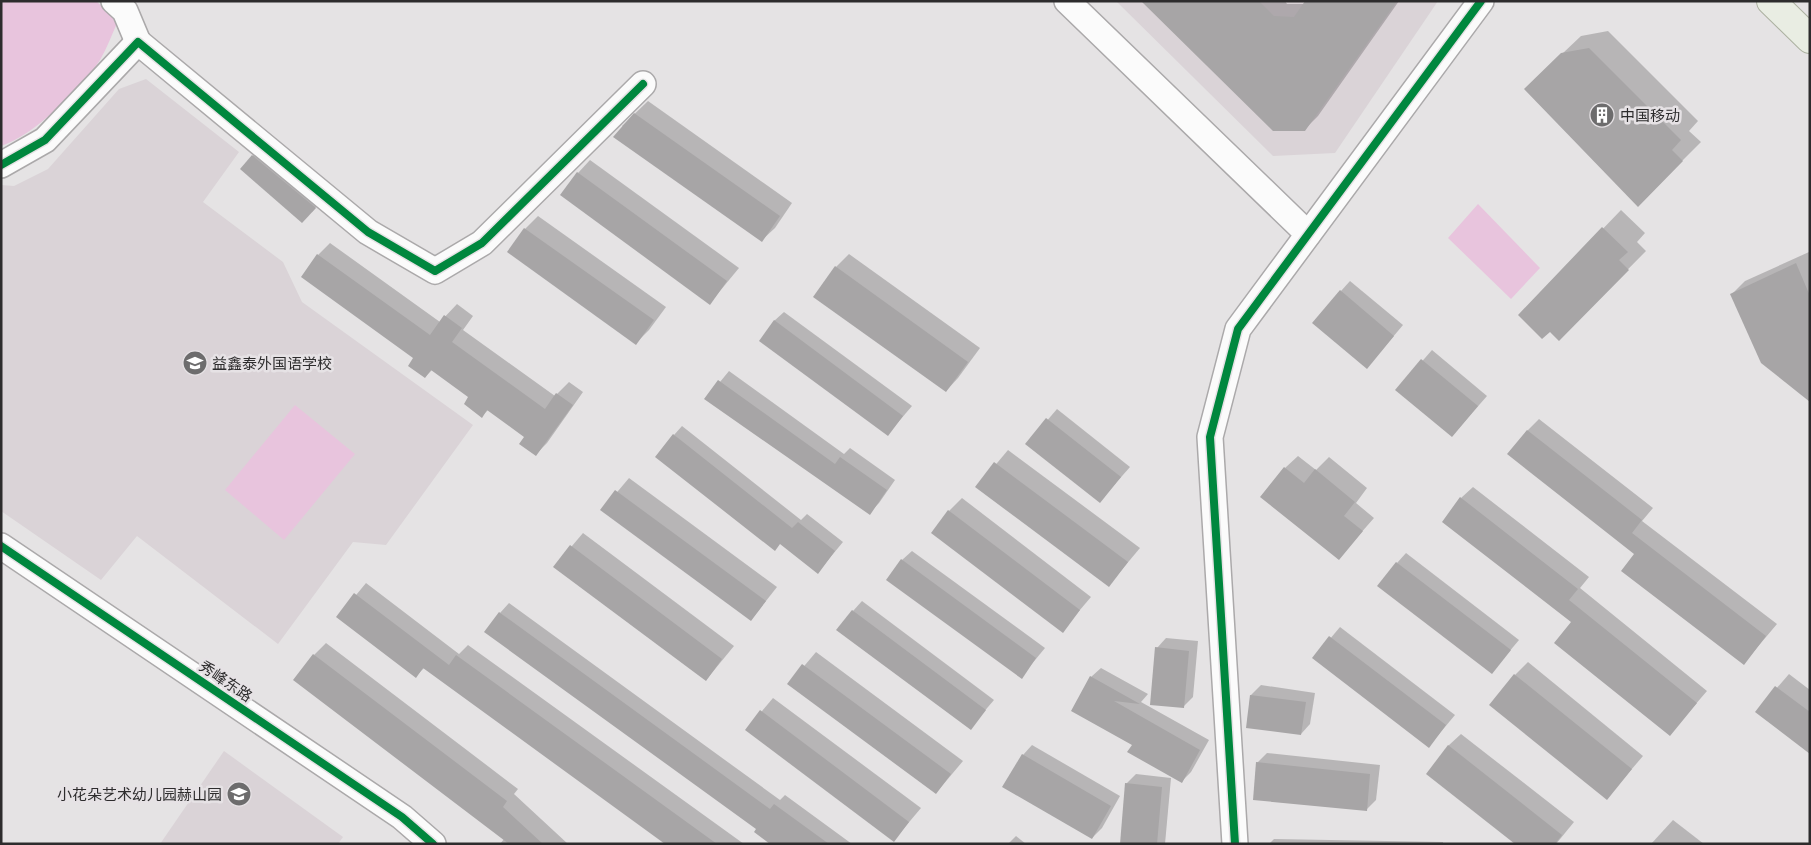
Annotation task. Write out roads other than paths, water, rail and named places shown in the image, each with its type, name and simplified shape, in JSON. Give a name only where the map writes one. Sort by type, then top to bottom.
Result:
[{"type":"main road","points":[[1771,1],[1810,39]]},
{"type":"street","points":[[114,1],[125,11],[138,42],[368,232],[435,271],[482,242],[643,84]]},
{"type":"street","points":[[1067,1],[1308,234]]},
{"type":"street","points":[[1235,844],[1210,437],[1238,329],[1481,1]]},
{"type":"street","points":[[1,165],[45,140],[138,42]]},
{"type":"street","name":"秀峰东路","points":[[1,546],[402,817],[433,844]]},
{"type":"place","name":"中国移动","points":[[1602,115]]},
{"type":"place","name":"益鑫泰外国语学校","points":[[195,363]]},
{"type":"place","name":"小花朵艺术幼儿园赫山园","points":[[239,794]]}]
